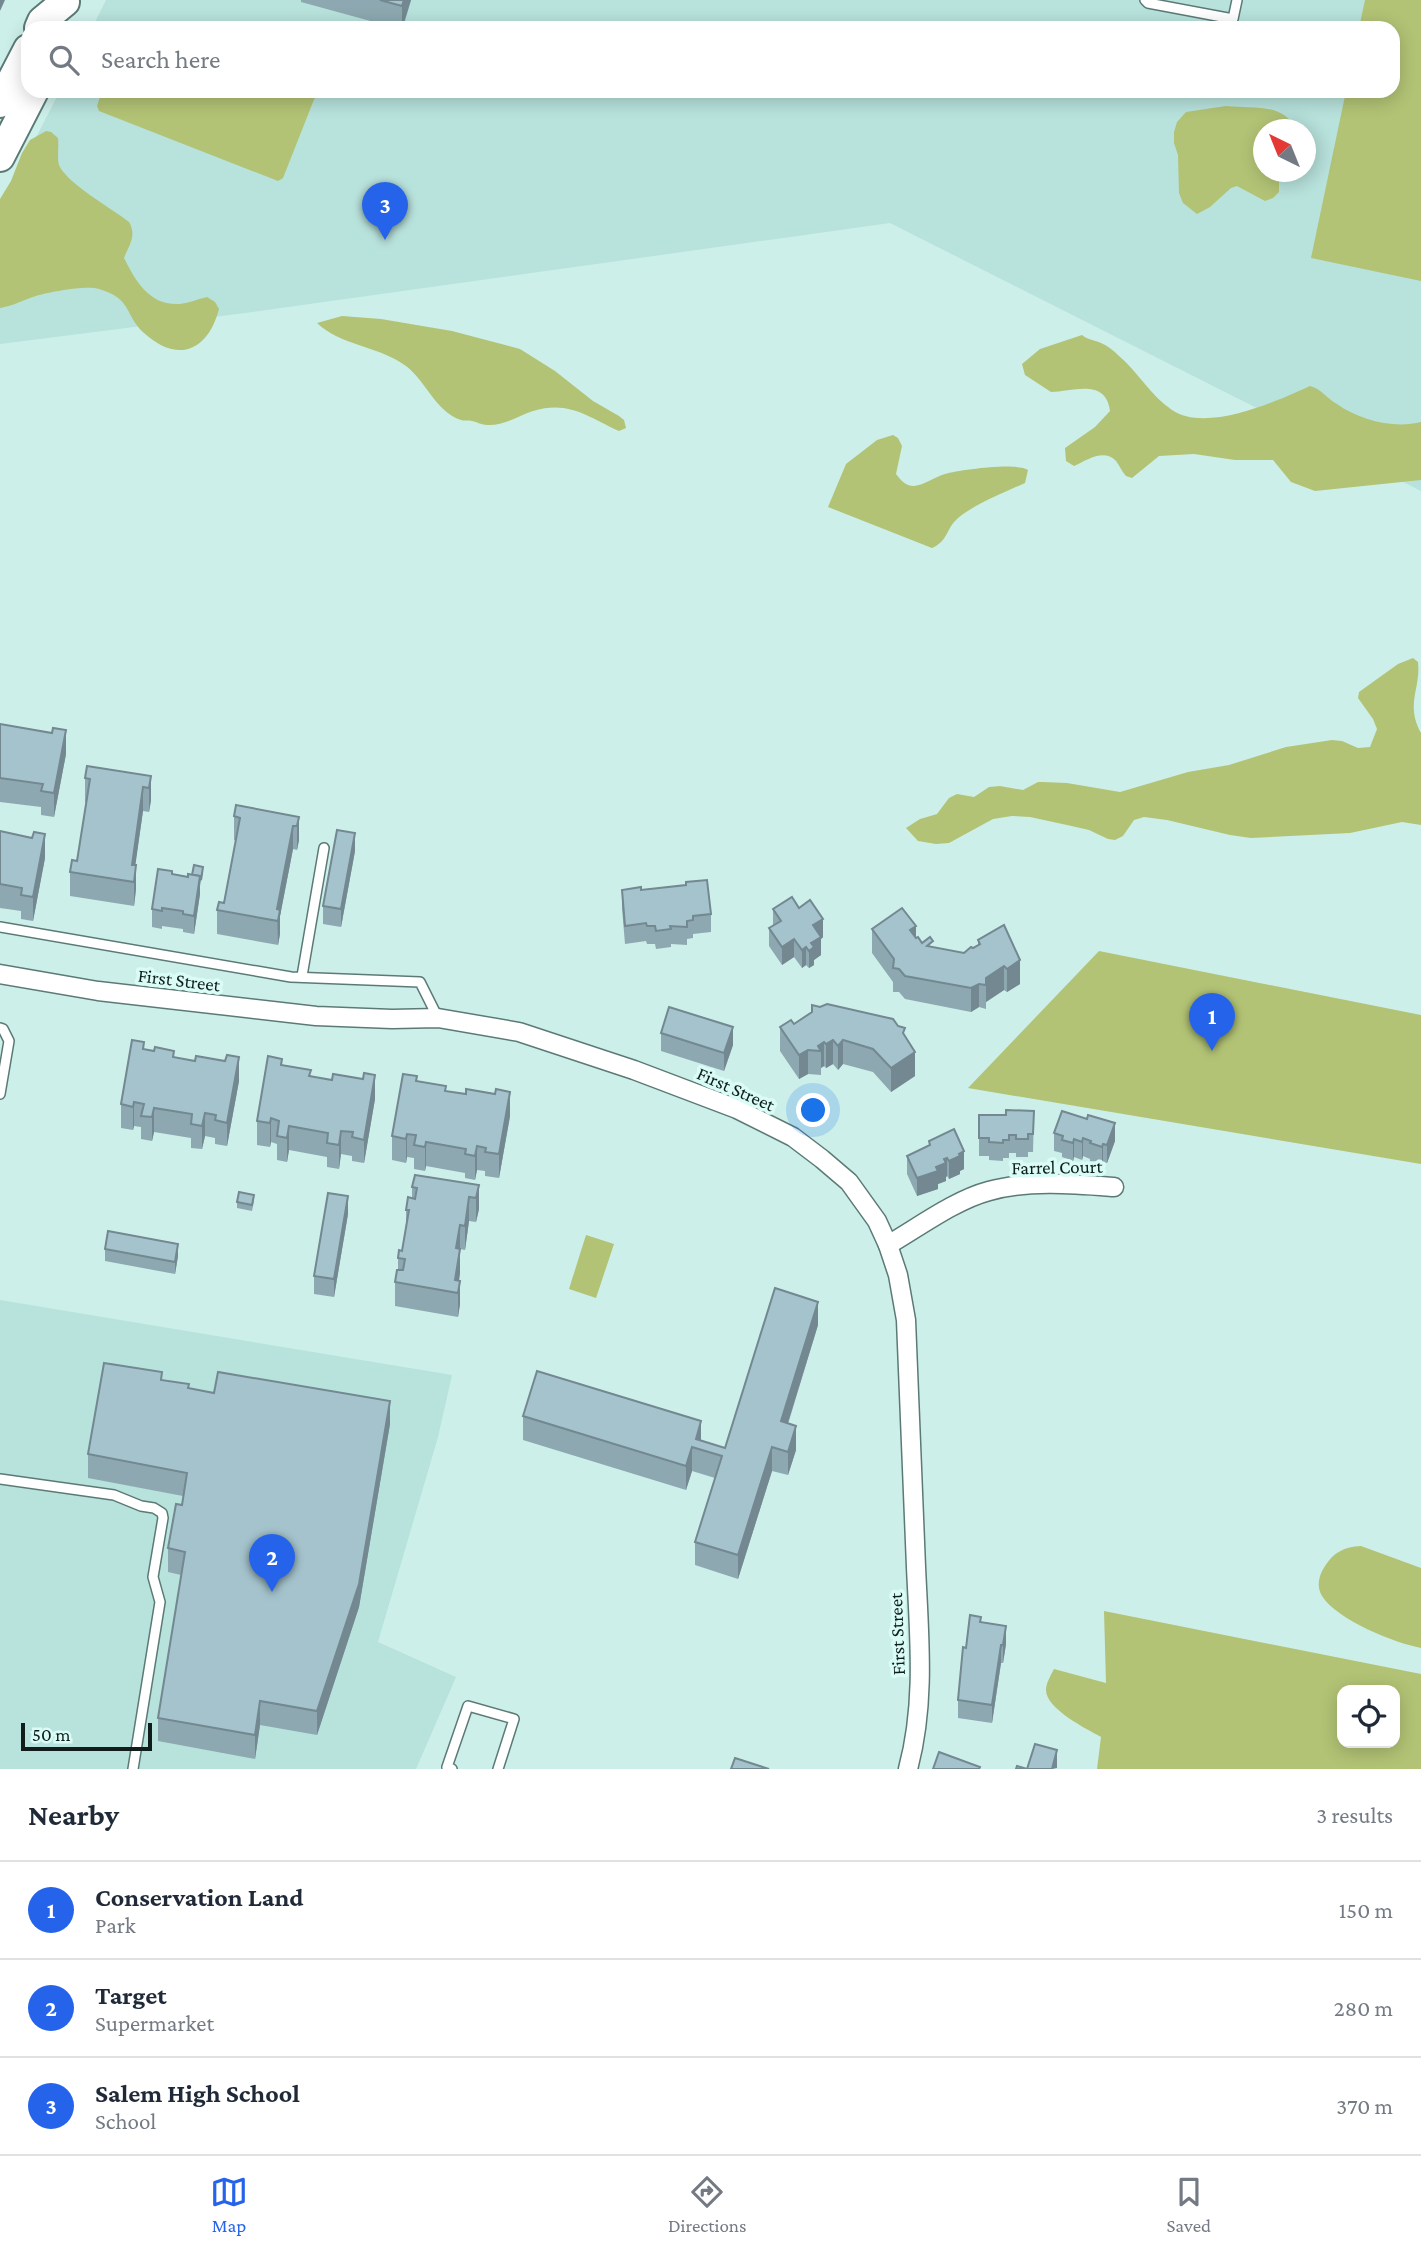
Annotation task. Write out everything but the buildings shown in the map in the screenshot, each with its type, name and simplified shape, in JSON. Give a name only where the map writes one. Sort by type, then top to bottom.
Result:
[{"type":"main road","points":[[42,21],[65,7]]},
{"type":"main road","points":[[0,103],[21,62]]},
{"type":"main road","points":[[0,157],[30,98]]},
{"type":"street","name":"First Street","points":[[0,974],[98,991],[316,1016],[391,1020],[438,1018],[519,1032],[635,1070],[737,1109],[793,1137],[840,1174],[871,1212],[888,1245],[898,1275],[906,1320],[920,1656],[915,1744],[908,1769]]},
{"type":"street","name":"Farrel Court","points":[[888,1245],[965,1200],[989,1191],[1045,1184],[1114,1188]]},
{"type":"lane","points":[[1145,0],[1148,3],[1233,19],[1237,0]]},
{"type":"lane","points":[[302,976],[324,848]]},
{"type":"lane","points":[[0,927],[291,977],[420,982],[438,1018]]},
{"type":"lane","points":[[0,1028],[9,1041],[4,1056],[0,1094]]},
{"type":"lane","points":[[0,1479],[114,1495],[162,1513],[153,1577],[160,1602],[133,1769]]},
{"type":"lane","points":[[452,1769],[447,1767],[468,1706],[514,1719],[498,1769]]},
{"type":"shaded area","points":[[106,0],[1421,0],[1421,491],[890,223],[253,312],[0,344],[0,207],[56,98],[1400,98],[1400,21],[96,21]]},
{"type":"shaded area","points":[[0,1300],[452,1375],[438,1437],[378,1642],[456,1677],[416,1769],[0,1769]]},
{"type":"green space","points":[[1365,0],[1421,0],[1421,281],[1311,258],[1345,98],[1400,98],[1400,21],[1360,21]]},
{"type":"green space","points":[[100,98],[315,98],[283,178],[278,181],[99,111],[97,106]]},
{"type":"green space","points":[[1226,106],[1266,109],[1283,114],[1289,119],[1253,119],[1253,182],[1279,182],[1279,192],[1265,201],[1237,186],[1197,214],[1183,203],[1179,193],[1178,155],[1174,132],[1177,122],[1186,112]]},
{"type":"green space","points":[[46,131],[58,138],[58,163],[63,172],[80,188],[129,222],[132,236],[124,258],[145,291],[169,304],[207,297],[215,302],[219,309],[214,323],[199,343],[180,350],[157,343],[144,333],[118,298],[99,289],[77,288],[50,293],[0,308],[0,199],[30,140]]},
{"type":"green space","points":[[342,316],[381,319],[452,331],[520,349],[555,371],[593,401],[619,416],[624,420],[626,428],[619,431],[578,412],[557,408],[533,411],[493,425],[461,420],[444,410],[403,364],[336,336],[317,323]]},
{"type":"green space","points":[[1082,335],[1111,349],[1164,404],[1186,416],[1203,418],[1241,413],[1310,386],[1346,410],[1366,419],[1388,424],[1421,422],[1421,480],[1315,491],[1291,482],[1273,460],[1235,460],[1194,454],[1159,456],[1132,478],[1126,476],[1116,461],[1106,455],[1095,456],[1074,466],[1066,461],[1065,448],[1095,427],[1110,411],[1107,401],[1096,390],[1051,392],[1025,375],[1022,364],[1040,349]]},
{"type":"green space","points":[[893,435],[902,446],[896,474],[908,485],[918,485],[952,472],[1000,467],[1028,470],[1025,483],[963,514],[953,523],[941,542],[932,548],[828,507],[846,464],[877,440]]},
{"type":"green space","points":[[1413,658],[1418,662],[1414,713],[1421,733],[1421,825],[1402,822],[1350,833],[1251,838],[1144,817],[1134,820],[1123,836],[1115,840],[1089,830],[1030,817],[1012,816],[993,819],[949,843],[936,844],[918,841],[906,828],[920,819],[937,814],[949,798],[957,794],[974,797],[989,787],[1023,790],[1043,782],[1120,792],[1188,772],[1229,765],[1286,747],[1332,740],[1358,748],[1370,747],[1377,729],[1358,698],[1359,692],[1398,664]]},
{"type":"green space","points":[[1099,951],[1421,1015],[1421,1164],[968,1088]]},
{"type":"green space","points":[[586,1235],[614,1244],[596,1298],[569,1289]]},
{"type":"green space","points":[[1361,1546],[1421,1568],[1421,1648],[1382,1636],[1353,1622],[1329,1605],[1322,1596],[1319,1581],[1328,1561],[1340,1551]]},
{"type":"green space","points":[[1104,1611],[1421,1674],[1421,1769],[1097,1769],[1101,1737],[1077,1724],[1048,1697],[1046,1687],[1054,1669],[1106,1683]]},
{"type":"place","name":"Salem High School","points":[[385,240]]},
{"type":"place","name":"Conservation Land","points":[[1212,1051]]},
{"type":"place","name":"Target","points":[[272,1592]]}]
